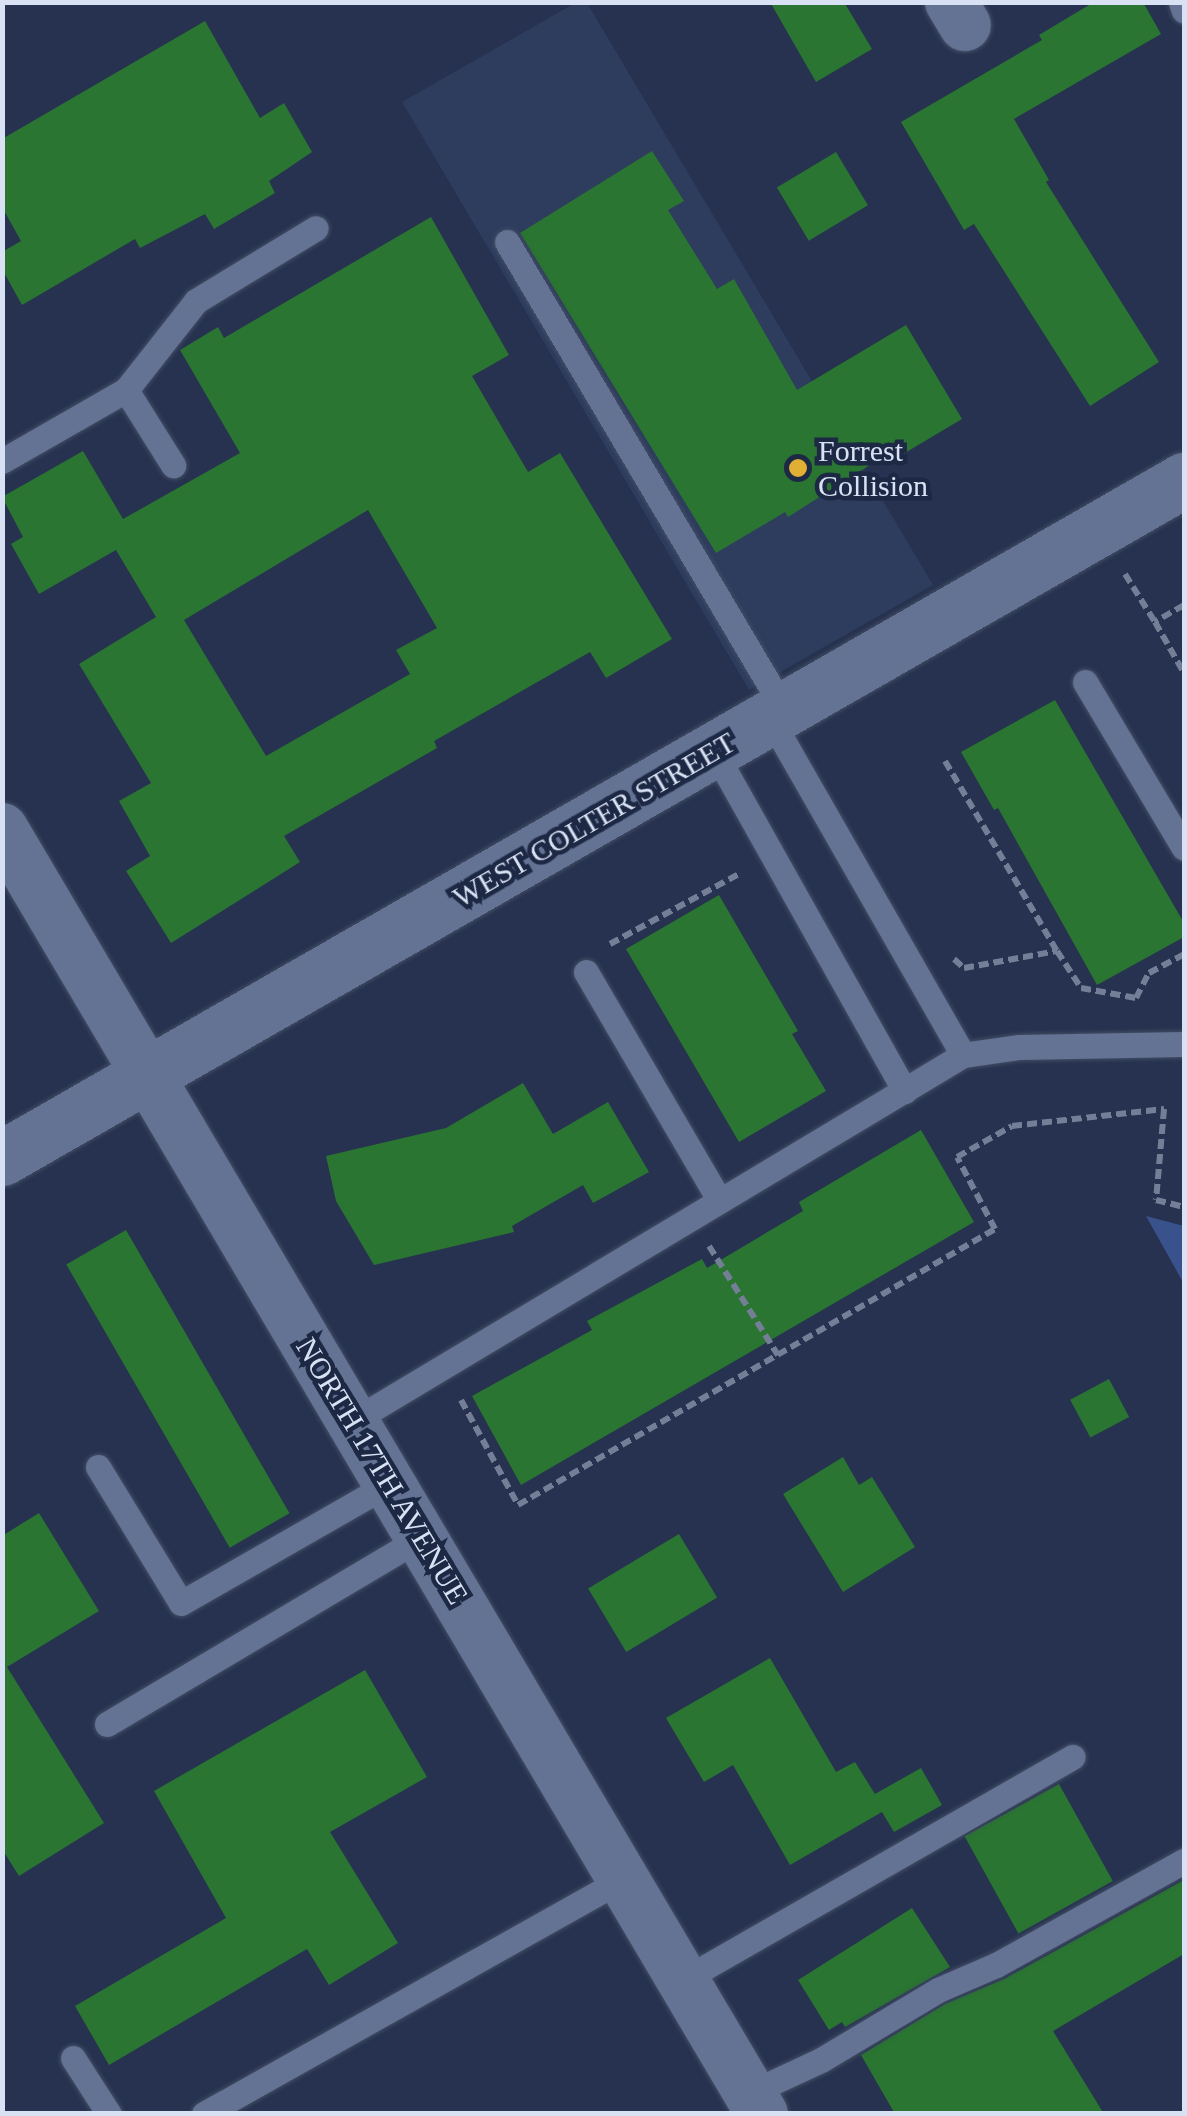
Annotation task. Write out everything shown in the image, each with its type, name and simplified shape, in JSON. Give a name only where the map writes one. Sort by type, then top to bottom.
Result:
[{"type":"street","name":"WEST COLTER STREET","points":[[2,1158],[1184,480]]},
{"type":"street","name":"NORTH 17TH AVENUE","points":[[2,829],[756,2103]]},
{"type":"lane","points":[[1181,2],[1184,12]]},
{"type":"lane","points":[[2,461],[126,390],[196,300],[316,228]]},
{"type":"lane","points":[[507,242],[777,714],[963,1056]]},
{"type":"lane","points":[[126,390],[173,465]]},
{"type":"lane","points":[[1085,682],[1176,811],[1184,848]]},
{"type":"lane","points":[[714,751],[905,1091]]},
{"type":"lane","points":[[586,972],[720,1201]]},
{"type":"lane","points":[[352,1422],[963,1056],[1020,1047],[1184,1044]]},
{"type":"lane","points":[[98,1467],[180,1603],[390,1484]]},
{"type":"lane","points":[[108,1724],[422,1538]]},
{"type":"lane","points":[[684,1980],[1073,1758]]},
{"type":"lane","points":[[756,2103],[938,1990],[996,1965],[1184,1862]]},
{"type":"lane","points":[[204,2114],[624,1878]]},
{"type":"lane","points":[[73,2058],[109,2114]]},
{"type":"path","points":[[1125,574],[1184,673]]},
{"type":"path","points":[[1155,622],[1184,605]]},
{"type":"path","points":[[946,761],[1081,988],[1136,998],[1150,973],[1184,954]]},
{"type":"path","points":[[610,944],[740,871],[749,888]]},
{"type":"path","points":[[948,953],[964,968],[1057,951]]},
{"type":"path","points":[[443,1367],[518,1504],[996,1229],[957,1157],[1012,1126],[1164,1109],[1156,1200],[1184,1207]]},
{"type":"path","points":[[691,1219],[778,1355]]},
{"type":"shaded area","points":[[575,3],[587,3],[933,585],[749,690],[402,102]]},
{"type":"shaded area","points":[[1146,1216],[1184,1226],[1184,1284]]},
{"type":"building","points":[[770,2],[844,2],[872,49],[816,82]]},
{"type":"building","points":[[1094,2],[1143,2],[1161,34],[1014,119],[1049,180],[1046,182],[1159,362],[1090,406],[974,224],[964,230],[901,122],[1042,40],[1039,35]]},
{"type":"building","points":[[205,21],[260,118],[284,103],[312,152],[269,181],[275,193],[214,229],[205,214],[140,248],[135,239],[22,305],[2,269],[2,252],[21,241],[2,207],[2,139]]},
{"type":"building","points":[[652,151],[684,201],[668,210],[717,289],[734,279],[797,390],[906,325],[962,419],[888,463],[884,456],[788,517],[785,512],[716,553],[520,233]]},
{"type":"building","points":[[836,152],[868,205],[809,241],[777,188]]},
{"type":"building","points":[[431,217],[509,355],[472,376],[528,472],[560,453],[672,639],[606,678],[590,652],[434,741],[437,748],[284,836],[300,862],[171,943],[126,871],[150,856],[119,801],[151,783],[79,664],[156,617],[116,550],[39,594],[11,544],[23,537],[2,497],[83,451],[123,519],[240,453],[180,350],[218,327],[224,338]],"holes":[[[368,510],[437,628],[396,650],[410,674],[266,756],[184,620]]]},
{"type":"building","points":[[1055,700],[1184,923],[1184,937],[1097,985],[998,808],[994,810],[961,752]]},
{"type":"building","points":[[719,895],[798,1031],[792,1034],[826,1091],[739,1142],[626,949]]},
{"type":"building","points":[[523,1083],[553,1134],[608,1102],[649,1172],[593,1203],[583,1185],[512,1226],[514,1232],[374,1265],[336,1201],[326,1156],[446,1128]]},
{"type":"building","points":[[921,1130],[974,1222],[521,1485],[472,1396],[592,1330],[587,1321],[702,1259],[707,1268],[803,1211],[799,1202]]},
{"type":"building","points":[[126,1230],[290,1513],[230,1548],[66,1264]]},
{"type":"building","points":[[1109,1379],[1129,1417],[1090,1438],[1070,1400]]},
{"type":"building","points":[[843,1457],[859,1485],[872,1477],[915,1547],[843,1592],[783,1494]]},
{"type":"building","points":[[39,1513],[99,1611],[7,1667],[104,1823],[19,1876],[2,1849],[2,1536]]},
{"type":"building","points":[[679,1534],[717,1597],[626,1652],[588,1589]]},
{"type":"building","points":[[770,1658],[836,1772],[855,1762],[875,1794],[921,1768],[942,1805],[894,1832],[882,1812],[790,1865],[733,1765],[704,1782],[666,1718]]},
{"type":"building","points":[[365,1670],[427,1777],[330,1832],[398,1943],[329,1985],[307,1949],[109,2065],[75,2006],[226,1918],[154,1791]]},
{"type":"building","points":[[1059,1784],[1113,1881],[1018,1933],[965,1836]]},
{"type":"building","points":[[1184,1880],[1184,1954],[1053,2031],[1104,2114],[895,2114],[861,2055],[945,2004],[1004,1979]]},
{"type":"building","points":[[912,1908],[950,1967],[845,2027],[842,2022],[829,2030],[798,1980]]},
{"type":"place","name":"Forrest Collision","points":[[798,468]]}]
